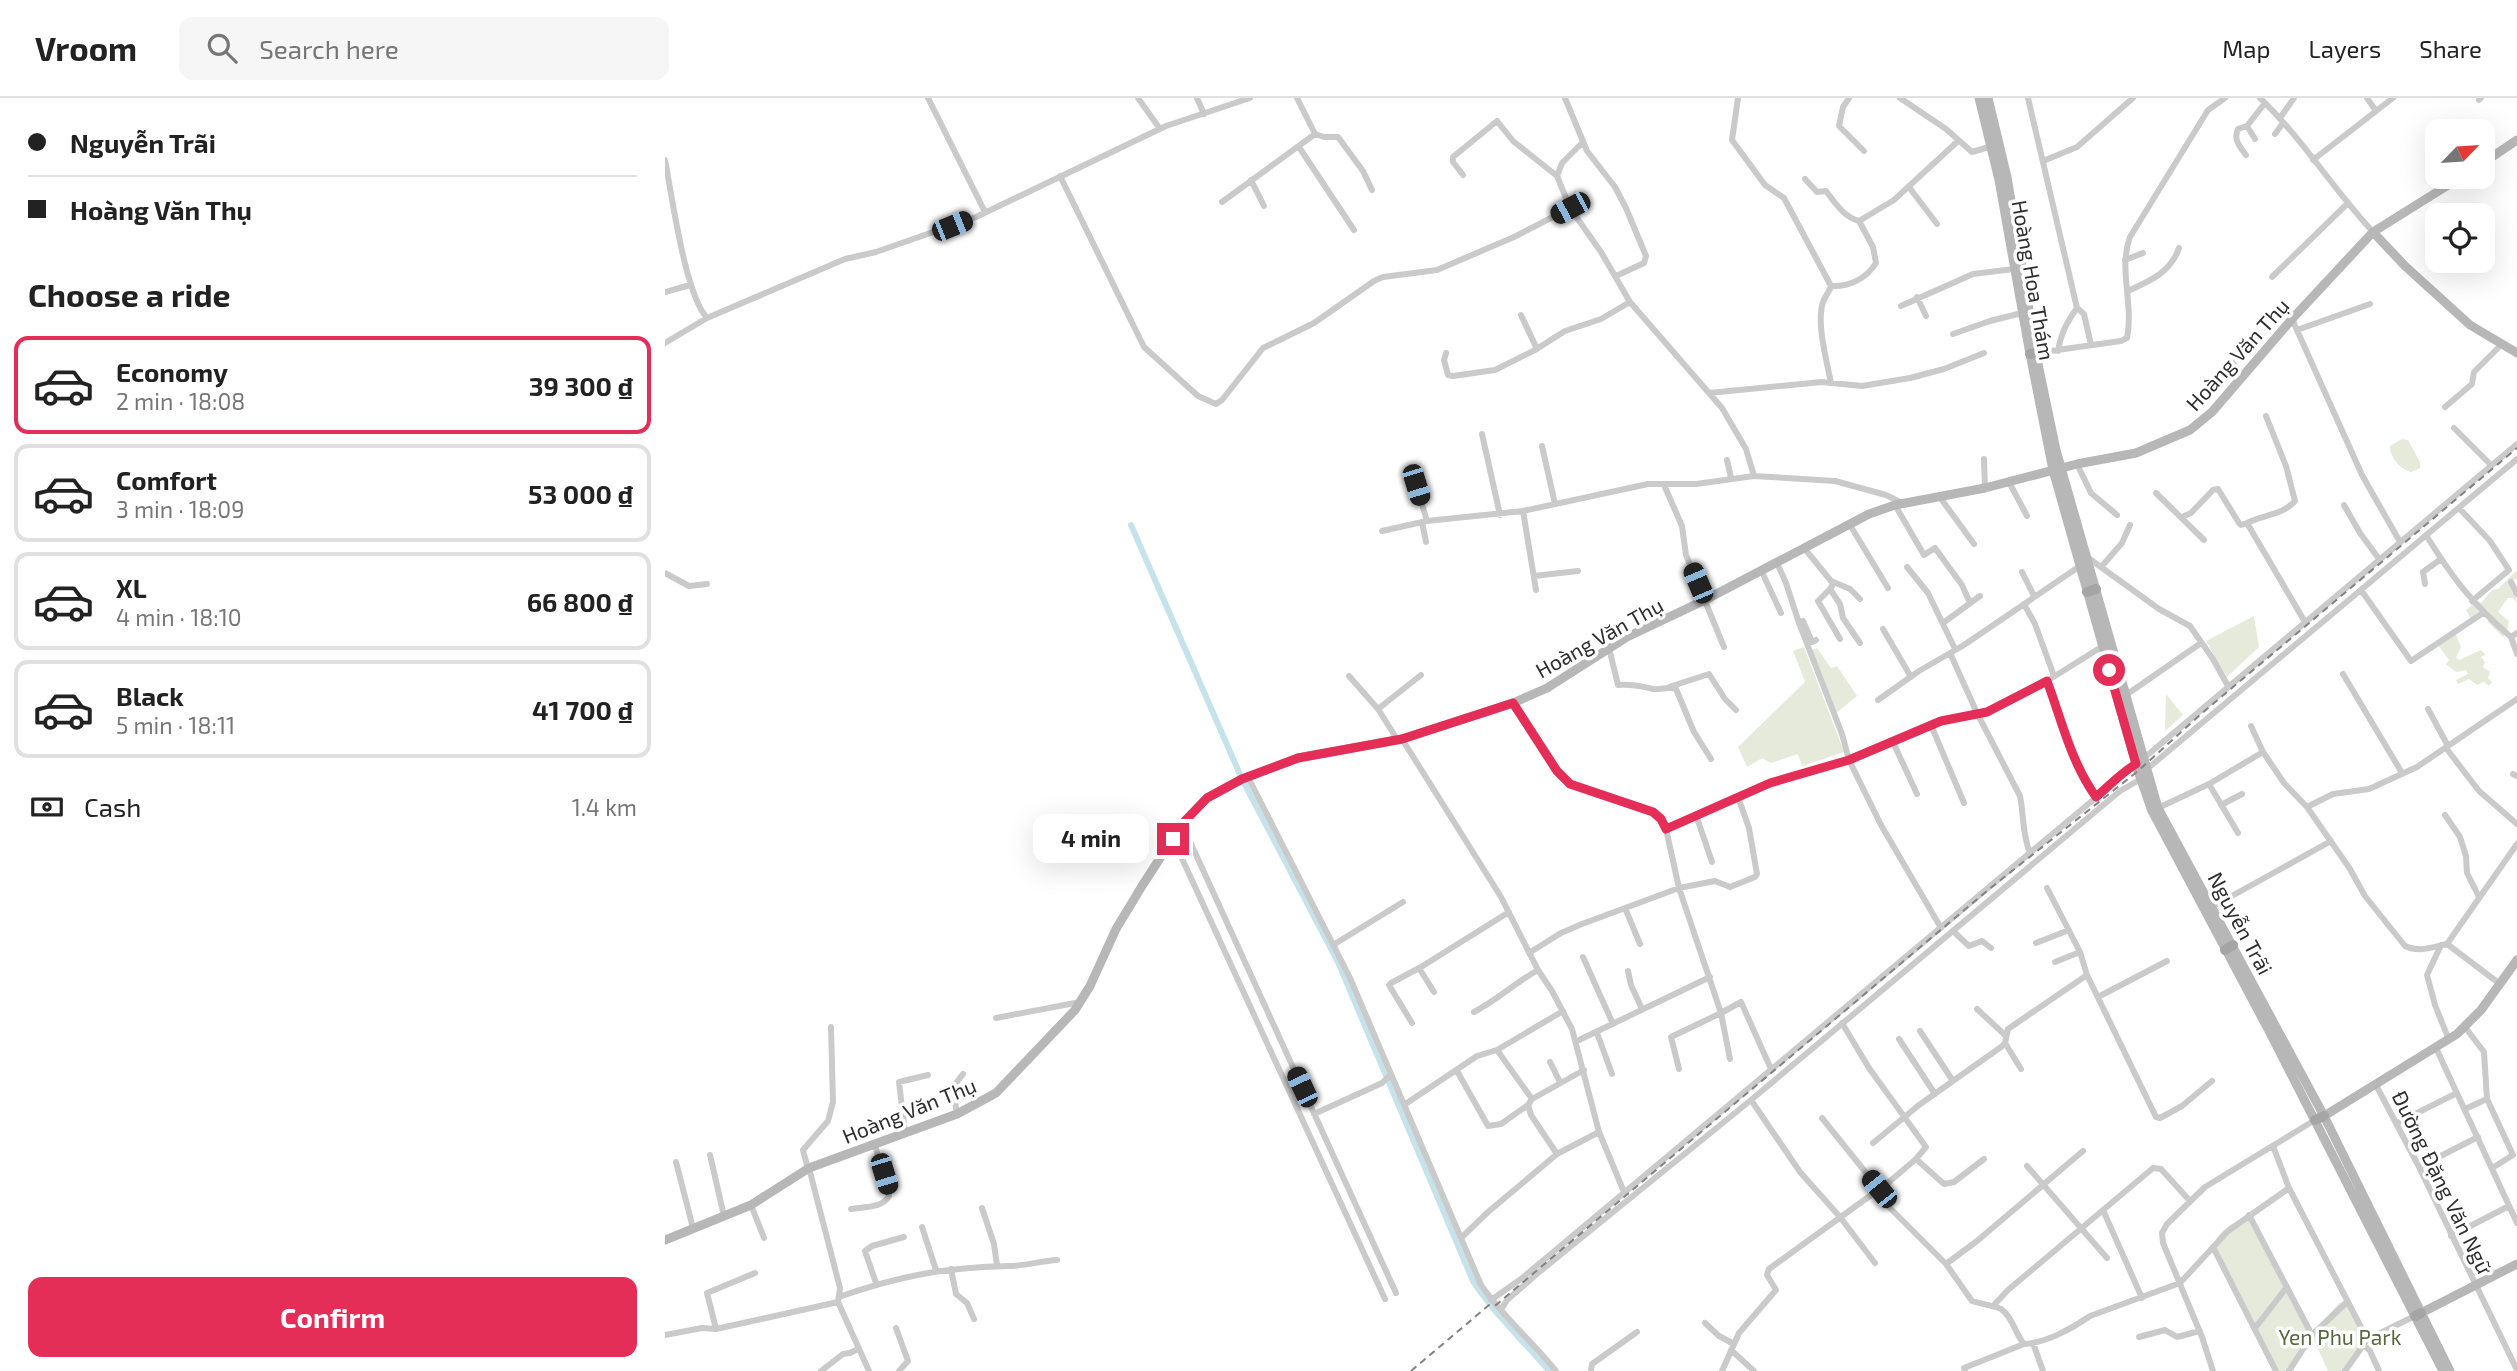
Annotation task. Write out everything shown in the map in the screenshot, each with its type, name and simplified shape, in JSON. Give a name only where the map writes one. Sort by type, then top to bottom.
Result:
[{"type":"main road","name":"Hoàng Hoa Thám","points":[[1979,98],[1999,180],[2022,313],[2057,469]]},
{"type":"main road","name":"Hoàng Hoa Thám","points":[[1988,98],[2007,177],[2033,354]]},
{"type":"main road","points":[[2495,156],[2515,145]]},
{"type":"main road","name":"Hoàng Văn Thụ","points":[[665,1240],[751,1205],[809,1169],[957,1114],[996,1093],[1075,1010],[1116,929],[1182,824],[1207,798],[1248,777],[1298,758],[1399,739],[1513,703],[1547,688],[1609,648],[1869,514],[1898,504],[1985,488],[2077,464],[2136,453],[2190,430],[2212,412],[2373,232],[2442,189]]},
{"type":"main road","points":[[2373,232],[2470,325],[2517,353]]},
{"type":"main road","name":"Nguyễn Trãi","points":[[2057,469],[2087,557],[2103,646],[2140,761],[2147,769],[2158,808],[2212,907],[2229,948]]},
{"type":"main road","name":"Nguyễn Trãi","points":[[2057,469],[2080,566],[2092,590],[2126,695],[2140,761],[2141,779],[2152,811],[2229,948],[2450,1371]]},
{"type":"main road","points":[[2319,1118],[2449,1040],[2465,1027],[2500,984],[2513,974],[2517,960]]},
{"type":"main road","points":[[2418,1314],[2517,1264]]},
{"type":"main road","name":"Nguyễn Trãi","points":[[2418,1314],[2443,1371]]},
{"type":"street","points":[[928,98],[985,212]]},
{"type":"street","points":[[1138,98],[1160,129]]},
{"type":"street","points":[[1197,98],[1204,114]]},
{"type":"street","points":[[665,343],[707,318],[845,259],[876,252],[952,226],[1160,129],[1249,98]]},
{"type":"street","points":[[1297,98],[1315,134],[1338,137],[1363,171],[1372,190]]},
{"type":"street","points":[[1565,98],[1583,142],[1615,187],[1646,256],[1644,262],[1616,276]]},
{"type":"street","points":[[1738,98],[1732,140],[1765,185],[1784,198],[1831,286]]},
{"type":"street","points":[[1849,98],[1843,107],[1839,126],[1864,151]]},
{"type":"street","points":[[1899,98],[1931,117],[1972,152],[1989,147]]},
{"type":"street","points":[[2028,98],[2077,308],[2084,314],[2091,345]]},
{"type":"street","points":[[2043,161],[2077,147],[2133,98]]},
{"type":"street","points":[[2033,354],[2127,338],[2127,246],[2135,228],[2208,110],[2225,98]]},
{"type":"street","points":[[2275,134],[2294,98]]},
{"type":"street","points":[[2367,98],[2376,111]]},
{"type":"street","points":[[2313,160],[2393,98]]},
{"type":"street","points":[[2246,155],[2236,139],[2236,134],[2238,129],[2247,126],[2262,100],[2373,232]]},
{"type":"street","points":[[1463,175],[1453,158],[1497,121],[1513,141],[1557,176],[1570,208],[1616,276],[1630,302],[1722,408],[1746,449],[1754,477]]},
{"type":"street","points":[[2247,126],[2256,139]]},
{"type":"street","points":[[1222,202],[1315,134]]},
{"type":"street","points":[[1859,222],[1909,187],[1958,141]]},
{"type":"street","points":[[1557,176],[1562,163],[1583,142]]},
{"type":"street","points":[[1299,147],[1354,230]]},
{"type":"street","points":[[665,160],[690,285],[707,318]]},
{"type":"street","points":[[1059,176],[1144,347],[1198,397],[1216,404],[1263,348],[1299,332],[1374,281],[1383,277],[1437,270],[1514,237],[1570,208]]},
{"type":"street","points":[[1805,179],[1817,192],[1826,191],[1840,210],[1859,222],[1873,247],[1876,263],[1872,270],[1851,284],[1831,286]]},
{"type":"street","points":[[1251,180],[1264,206]]},
{"type":"street","points":[[1909,187],[1937,224]]},
{"type":"street","points":[[2272,277],[2347,204]]},
{"type":"street","points":[[2128,291],[2158,277],[2175,259],[2179,248]]},
{"type":"street","points":[[2125,260],[2143,253]]},
{"type":"street","points":[[1901,306],[1973,274],[2014,269]]},
{"type":"street","points":[[665,292],[690,285]]},
{"type":"street","points":[[1831,286],[1822,305],[1825,353],[1831,383]]},
{"type":"street","points":[[1917,297],[1926,316]]},
{"type":"street","points":[[1446,354],[1444,360],[1448,375],[1495,370],[1565,331],[1601,319],[1630,302]]},
{"type":"street","points":[[2297,330],[2370,304]]},
{"type":"street","points":[[2058,351],[2066,324],[2077,308]]},
{"type":"street","points":[[1953,334],[2022,313]]},
{"type":"street","points":[[1521,315],[1537,349]]},
{"type":"street","points":[[2293,319],[2362,475],[2400,542]]},
{"type":"street","points":[[2445,407],[2472,384],[2474,372],[2502,344]]},
{"type":"street","points":[[1709,393],[1822,382],[1862,386],[1944,369],[1984,353]]},
{"type":"street","points":[[2231,362],[2243,376]]},
{"type":"street","points":[[2182,517],[2191,513],[2218,489],[2241,525],[2291,506],[2295,501],[2286,466],[2266,416]]},
{"type":"street","points":[[2454,428],[2491,466]]},
{"type":"street","points":[[1482,434],[1500,515]]},
{"type":"street","points":[[1492,1300],[1521,1279],[1941,928],[2121,773],[2140,761],[2517,444]]},
{"type":"street","points":[[1542,446],[1555,504]]},
{"type":"street","points":[[1984,458],[1985,488]]},
{"type":"street","points":[[2147,769],[2517,459]]},
{"type":"street","points":[[1727,460],[1731,478]]},
{"type":"street","points":[[2077,464],[2091,493],[2117,516]]},
{"type":"street","points":[[1411,467],[1425,522],[1426,542]]},
{"type":"street","points":[[1382,531],[1425,522],[1523,511],[1648,484],[1696,484],[1754,477],[1835,481],[1886,495],[1898,504],[1924,555],[1935,548],[1962,585],[1970,603]]},
{"type":"street","points":[[2009,482],[2027,516]]},
{"type":"street","points":[[1664,485],[1682,526],[1686,555],[1724,646]]},
{"type":"street","points":[[2156,493],[2204,540]]},
{"type":"street","points":[[1939,496],[1974,544]]},
{"type":"street","points":[[2344,505],[2379,559]]},
{"type":"street","points":[[2459,508],[2490,541],[2509,570],[2472,601]]},
{"type":"street","points":[[1523,511],[1536,590]]},
{"type":"street","points":[[2246,523],[2305,622]]},
{"type":"street","points":[[1850,525],[1888,587]]},
{"type":"street","points":[[2102,566],[2122,543],[2130,525]]},
{"type":"street","points":[[2426,535],[2472,601],[2483,613],[2514,635],[2517,654]]},
{"type":"street","points":[[1805,549],[1833,586],[1843,618],[1860,643]]},
{"type":"street","points":[[2087,557],[2159,609],[2190,626],[2228,686]]},
{"type":"street","points":[[2425,584],[2423,572],[2441,559]]},
{"type":"street","points":[[1777,563],[1842,734],[1849,760],[1881,825],[1941,928]]},
{"type":"street","points":[[1878,700],[2080,566]]},
{"type":"street","points":[[1907,567],[1928,593],[1943,623],[1976,713],[2019,796],[2024,838],[2029,853]]},
{"type":"street","points":[[1762,570],[1779,609],[1770,610]]},
{"type":"street","points":[[1534,576],[1578,571]]},
{"type":"street","points":[[2022,572],[2034,596]]},
{"type":"street","points":[[665,573],[689,586],[707,584]]},
{"type":"street","points":[[2511,582],[2517,594]]},
{"type":"street","points":[[1840,639],[1818,601],[1833,586],[1842,584],[1860,598]]},
{"type":"street","points":[[2361,590],[2411,661],[2483,613]]},
{"type":"street","points":[[1943,623],[1980,596]]},
{"type":"street","points":[[2024,604],[2035,624],[2073,758],[2081,777],[2096,797]]},
{"type":"street","points":[[1799,623],[1803,621],[1812,642],[1816,640]]},
{"type":"street","points":[[1883,629],[1911,677]]},
{"type":"street","points":[[2126,695],[2201,643]]},
{"type":"street","points":[[1666,829],[1770,783],[1849,760],[1931,725],[1987,712],[2050,679],[2103,646]]},
{"type":"street","points":[[1609,648],[1618,685],[1647,686],[1654,689],[1709,674],[1725,699],[1736,710]]},
{"type":"street","points":[[2343,674],[2402,773]]},
{"type":"street","points":[[1378,709],[1421,675]]},
{"type":"street","points":[[1349,677],[1378,709],[1399,739],[1509,912],[1538,970],[1563,1011],[1577,1041],[1599,1132],[1624,1192]]},
{"type":"street","points":[[1669,687],[1678,691],[1694,732],[1711,759]]},
{"type":"street","points":[[2307,807],[2333,794],[2369,789],[2417,767],[2517,699]]},
{"type":"street","points":[[1513,703],[1557,771],[1570,784],[1653,812],[1661,819],[1666,829],[1679,888],[1721,1013],[1730,1059]]},
{"type":"street","points":[[2428,709],[2447,747],[2479,791],[2517,824]]},
{"type":"street","points":[[1931,725],[1964,803]]},
{"type":"street","points":[[2251,726],[2263,752],[2284,782],[2307,807],[2365,896],[2405,946],[2420,950],[2444,944],[2500,984]]},
{"type":"street","points":[[1893,742],[1917,794]]},
{"type":"street","points":[[2158,808],[2209,784],[2263,752]]},
{"type":"street","points":[[1248,777],[1333,945],[1481,1285],[1556,1371]]},
{"type":"street","points":[[1501,1310],[1507,1300],[1538,1273],[1751,1100],[2120,791],[2141,779]]},
{"type":"street","points":[[2209,784],[2238,833]]},
{"type":"street","points":[[2221,805],[2242,794]]},
{"type":"street","points":[[1529,953],[1561,933],[1679,888],[1715,881],[1730,887],[1757,874],[1749,828],[1738,797]]},
{"type":"street","points":[[1696,815],[1712,862]]},
{"type":"street","points":[[2445,815],[2460,837],[2466,856],[2467,873],[2479,897]]},
{"type":"street","points":[[1182,824],[1396,1293]]},
{"type":"street","points":[[1173,839],[1385,1299]]},
{"type":"street","points":[[2212,907],[2331,841]]},
{"type":"street","points":[[2449,1040],[2435,1005],[2428,971],[2444,944],[2517,844]]},
{"type":"street","points":[[2047,888],[2159,1119],[2182,1106],[2212,1081]]},
{"type":"street","points":[[1333,945],[1403,902]]},
{"type":"street","points":[[1625,908],[1640,944]]},
{"type":"street","points":[[1412,1023],[1389,985],[1509,912]]},
{"type":"street","points":[[2036,943],[2069,930]]},
{"type":"street","points":[[1953,931],[1969,946],[1982,941],[1991,948]]},
{"type":"street","points":[[2055,962],[2080,952]]},
{"type":"street","points":[[1583,957],[1613,1024]]},
{"type":"street","points":[[2098,997],[2167,961]]},
{"type":"street","points":[[1419,968],[1434,992]]},
{"type":"street","points":[[1474,1012],[1538,970]]},
{"type":"street","points":[[1628,971],[1642,1009]]},
{"type":"street","points":[[1873,1143],[2005,1040],[2008,1029],[2087,975]]},
{"type":"street","points":[[1577,1041],[1710,977]]},
{"type":"street","points":[[996,1018],[1080,1002]]},
{"type":"street","points":[[1679,1069],[1671,1037],[1741,1002],[1771,1069]]},
{"type":"street","points":[[1977,1009],[2005,1040],[2021,1069]]},
{"type":"street","points":[[1404,1105],[1477,1056],[1497,1050],[1563,1011]]},
{"type":"street","points":[[1722,1371],[1739,1333],[1776,1290],[1767,1275],[1769,1269],[1877,1191],[1926,1147],[1903,1119],[1842,1023]]},
{"type":"street","points":[[831,1027],[833,1102],[828,1121],[803,1150],[840,1288],[839,1299],[869,1371]]},
{"type":"street","points":[[2465,1027],[2484,1052],[2487,1099],[2512,1155],[2492,1168]]},
{"type":"street","points":[[1920,1031],[1953,1081]]},
{"type":"street","points":[[1597,1033],[1612,1074]]},
{"type":"street","points":[[1899,1039],[1935,1094]]},
{"type":"street","points":[[2437,1048],[2517,1223]]},
{"type":"street","points":[[1497,1050],[1530,1102],[1531,1115],[1557,1154]]},
{"type":"street","points":[[1550,1062],[1560,1083]]},
{"type":"street","points":[[1457,1071],[1487,1126],[1501,1124],[1530,1102],[1584,1070]]},
{"type":"street","points":[[957,1114],[953,1087],[964,1074]]},
{"type":"street","points":[[1301,1116],[1314,1113],[1382,1083],[1391,1074]]},
{"type":"street","points":[[905,1133],[899,1082],[928,1075]]},
{"type":"street","name":"Đường Đặng Văn Ngữ","points":[[2376,1085],[2419,1167],[2517,1370]]},
{"type":"street","points":[[2397,1124],[2457,1093]]},
{"type":"street","points":[[2465,1109],[2487,1099]]},
{"type":"street","points":[[1751,1100],[1800,1172],[1840,1217],[1875,1263]]},
{"type":"street","points":[[1822,1118],[1877,1191],[1946,1264],[1972,1301],[1993,1306],[2008,1316],[2024,1344]]},
{"type":"street","points":[[2213,1371],[2200,1331],[2163,1243],[2162,1233],[2167,1224],[2190,1201],[2228,1171],[2319,1118]]},
{"type":"street","points":[[1461,1238],[1557,1154],[1599,1132]]},
{"type":"street","points":[[2419,1167],[2477,1138]]},
{"type":"street","points":[[851,1209],[878,1205],[888,1200],[889,1189],[875,1144]]},
{"type":"street","points":[[2273,1146],[2289,1188],[2347,1302],[2364,1333],[2369,1337]]},
{"type":"street","points":[[1946,1264],[2083,1151]]},
{"type":"street","points":[[710,1155],[724,1216]]},
{"type":"street","points":[[1916,1158],[1944,1184],[1954,1182],[1984,1159]]},
{"type":"street","points":[[675,1162],[693,1228]]},
{"type":"street","points":[[2027,1166],[2107,1258]]},
{"type":"street","points":[[1993,1306],[2008,1290],[2143,1175],[2155,1168],[2167,1174],[2190,1201]]},
{"type":"street","points":[[1965,1371],[1964,1368],[2024,1344],[2033,1343],[2091,1316],[2180,1283],[2228,1231],[2289,1188]]},
{"type":"street","points":[[751,1205],[764,1238]]},
{"type":"street","points":[[2451,1236],[2509,1206]]},
{"type":"street","points":[[982,1208],[994,1244],[997,1265]]},
{"type":"street","points":[[2103,1210],[2142,1298]]},
{"type":"street","points":[[2249,1215],[2312,1335]]},
{"type":"street","points":[[922,1227],[936,1270]]},
{"type":"street","points":[[876,1283],[865,1251],[871,1246],[904,1237]]},
{"type":"street","points":[[2213,1247],[2276,1371]]},
{"type":"street","points":[[665,1335],[702,1328],[716,1329],[839,1299],[876,1283],[936,1270],[1011,1266],[1057,1260]]},
{"type":"street","points":[[951,1269],[956,1294],[967,1303],[974,1319]]},
{"type":"street","points":[[716,1329],[707,1293],[755,1273]]},
{"type":"street","points":[[2255,1328],[2287,1287]]},
{"type":"street","points":[[2289,1371],[2312,1335],[2347,1302]]},
{"type":"street","points":[[2345,1371],[2369,1337],[2418,1314]]},
{"type":"street","points":[[1705,1323],[1733,1347],[1754,1371]]},
{"type":"street","points":[[896,1328],[908,1361],[899,1371]]},
{"type":"street","points":[[2139,1337],[2165,1330],[2177,1337],[2200,1331]]},
{"type":"street","points":[[1591,1371],[1592,1364],[1637,1332]]},
{"type":"street","points":[[2033,1343],[2043,1371]]},
{"type":"street","points":[[2364,1345],[2370,1351],[2379,1371]]},
{"type":"street","points":[[821,1371],[843,1354],[858,1349]]},
{"type":"green space","points":[[2402,439],[2408,440],[2420,462],[2420,468],[2411,472],[2396,462],[2390,450],[2390,446]]},
{"type":"green space","points":[[2517,570],[2517,578],[2512,581],[2517,603],[2513,598],[2508,598],[2498,612],[2509,621],[2503,637],[2488,622],[2487,614],[2472,621],[2466,610],[2471,606],[2472,599],[2481,603],[2492,590],[2498,589]]},
{"type":"green space","points":[[2254,616],[2259,647],[2227,677],[2206,641]]},
{"type":"green space","points":[[2455,632],[2461,647],[2456,657],[2459,660],[2481,650],[2486,655],[2481,657],[2485,662],[2483,667],[2490,672],[2488,678],[2492,682],[2489,686],[2484,682],[2477,685],[2469,679],[2458,684],[2456,680],[2468,674],[2466,670],[2456,672],[2446,664],[2449,660],[2438,645]]},
{"type":"green space","points":[[1804,647],[1844,752],[1802,766],[1798,754],[1771,763],[1762,758],[1747,767],[1738,747],[1805,682],[1793,651]]},
{"type":"green space","points":[[1817,648],[1831,668],[1837,666],[1857,696],[1836,713],[1812,650]]},
{"type":"green space","points":[[2166,694],[2183,715],[2165,731]]},
{"type":"green space","name":"Yen Phu Park","points":[[2249,1215],[2312,1334],[2339,1303],[2347,1302],[2369,1337],[2344,1371],[2328,1371],[2312,1336],[2290,1371],[2276,1371],[2213,1247],[2222,1232]]},
{"type":"waterway","points":[[1131,525],[1242,779],[1338,962],[1473,1281],[1549,1371]]},
{"type":"railway","points":[[1411,1371],[1489,1305],[1496,1305],[1988,890],[2138,771],[2201,714],[2517,448]]},
{"type":"route","points":[[1173,839],[1182,824],[1207,798],[1242,779],[1298,758],[1402,739],[1513,703],[1557,771],[1570,784],[1653,812],[1661,819],[1666,829],[1770,783],[1849,760],[1941,721],[1987,712],[2047,681],[2081,777],[2096,797],[2121,773],[2136,764],[2109,670]]}]
